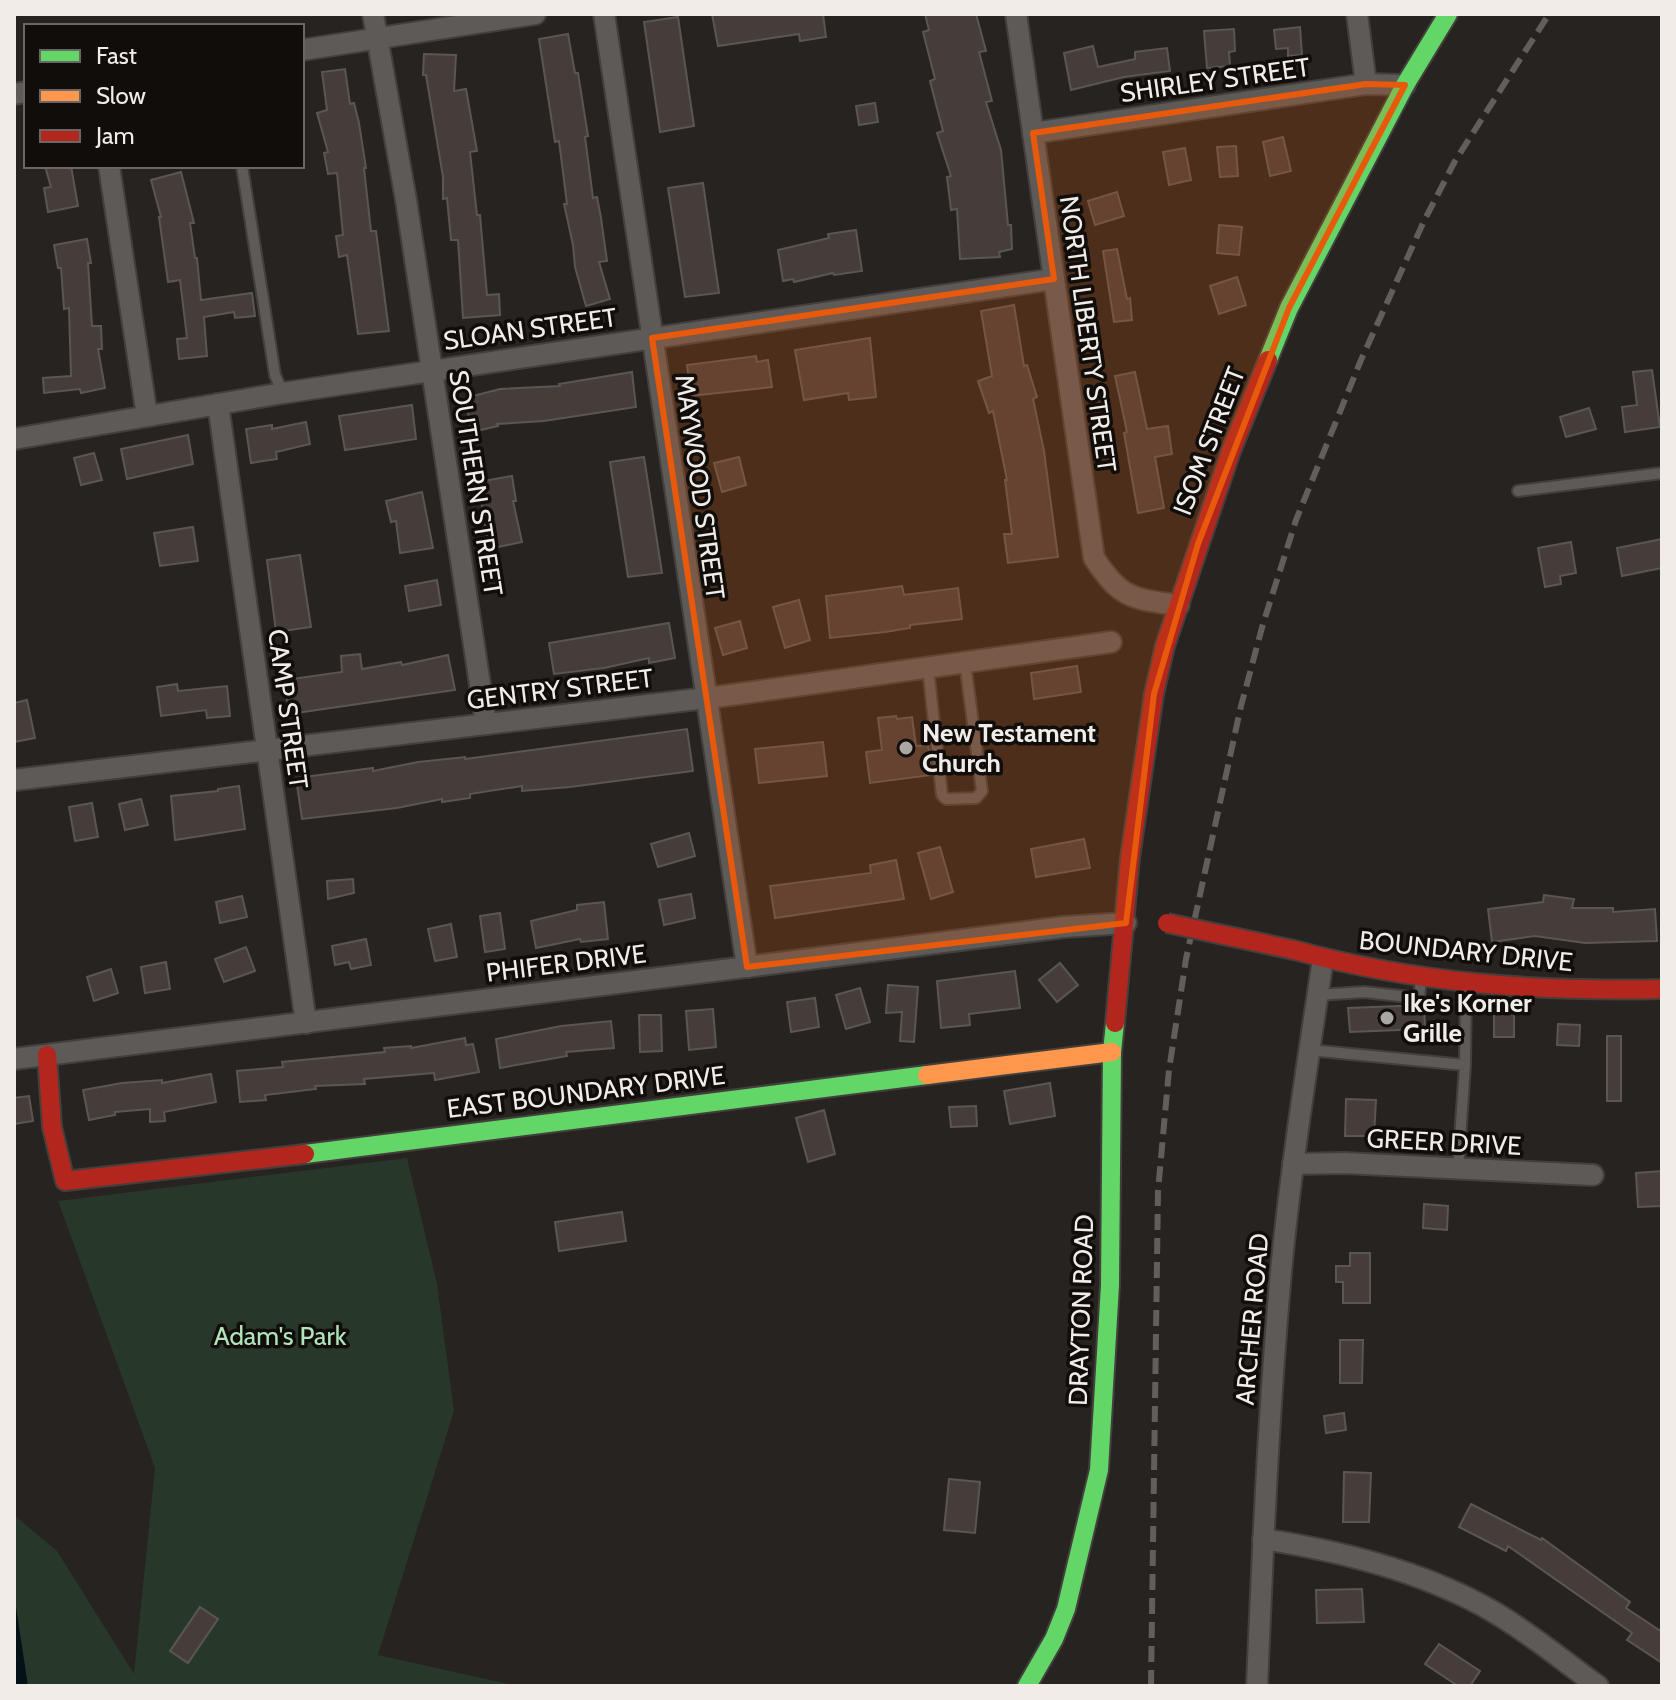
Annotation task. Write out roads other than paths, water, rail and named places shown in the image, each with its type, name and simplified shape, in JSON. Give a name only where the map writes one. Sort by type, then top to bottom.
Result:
[{"type":"main road","name":"ISOM STREET","points":[[1147,923],[1130,858],[1154,694],[1165,646],[1231,451],[1289,308],[1405,85],[1448,14]]},
{"type":"main road","name":"BOUNDARY DRIVE","points":[[1147,923],[1422,977],[1562,990],[1662,989]]},
{"type":"main road","name":"DRAYTON ROAD","points":[[1027,1686],[1054,1639],[1066,1609],[1099,1470],[1110,1285],[1112,1052],[1147,923]]},
{"type":"main road","name":"EAST BOUNDARY DRIVE","points":[[47,1055],[52,1127],[65,1181],[278,1158],[1112,1052]]},
{"type":"street","name":"SOUTHERN STREET","points":[[373,14],[433,370],[486,724]]},
{"type":"street","points":[[304,50],[535,14]]},
{"type":"street","name":"MAYWOOD STREET","points":[[604,14],[747,967]]},
{"type":"street","name":"NORTH LIBERTY STREET","points":[[1016,14],[1094,558],[1111,583],[1137,600],[1179,605]]},
{"type":"street","points":[[1357,14],[1366,84]]},
{"type":"street","name":"SHIRLEY STREET","points":[[1033,133],[1366,84],[1405,85]]},
{"type":"street","points":[[109,168],[147,416]]},
{"type":"street","name":"SLOAN STREET","points":[[14,439],[283,393],[1054,279]]},
{"type":"street","name":"CAMP STREET","points":[[218,404],[306,1023]]},
{"type":"street","name":"GENTRY STREET","points":[[14,780],[705,698],[1111,642]]},
{"type":"street","name":"PHIFER DRIVE","points":[[14,1059],[1064,927],[1147,923]]},
{"type":"street","name":"ARCHER ROAD","points":[[1257,1686],[1274,1351],[1293,1164],[1323,959]]},
{"type":"street","name":"GREER DRIVE","points":[[1293,1164],[1344,1163],[1593,1175]]},
{"type":"street","points":[[1263,1539],[1371,1563],[1460,1594],[1493,1612],[1598,1686]]},
{"type":"lane","points":[[242,168],[275,375],[283,393]]},
{"type":"lane","points":[[1518,491],[1662,473]]},
{"type":"lane","points":[[928,668],[942,795],[946,799],[976,798],[982,791],[965,663]]},
{"type":"lane","points":[[1318,995],[1364,992],[1419,998],[1422,977]]},
{"type":"lane","points":[[1458,1169],[1465,1065],[1466,982]]},
{"type":"lane","points":[[1309,1050],[1465,1065]]},
{"type":"railway","points":[[1151,1686],[1158,1191],[1169,1070],[1186,959],[1241,706],[1296,520],[1361,360],[1424,221],[1455,161],[1549,14]]},
{"type":"place","name":"New Testament Church","points":[[906,748]]},
{"type":"place","name":"Ike's Korner Grille","points":[[1387,1018]]},
{"type":"park label","name":"Adam's Park","points":[[280,1336]]}]
